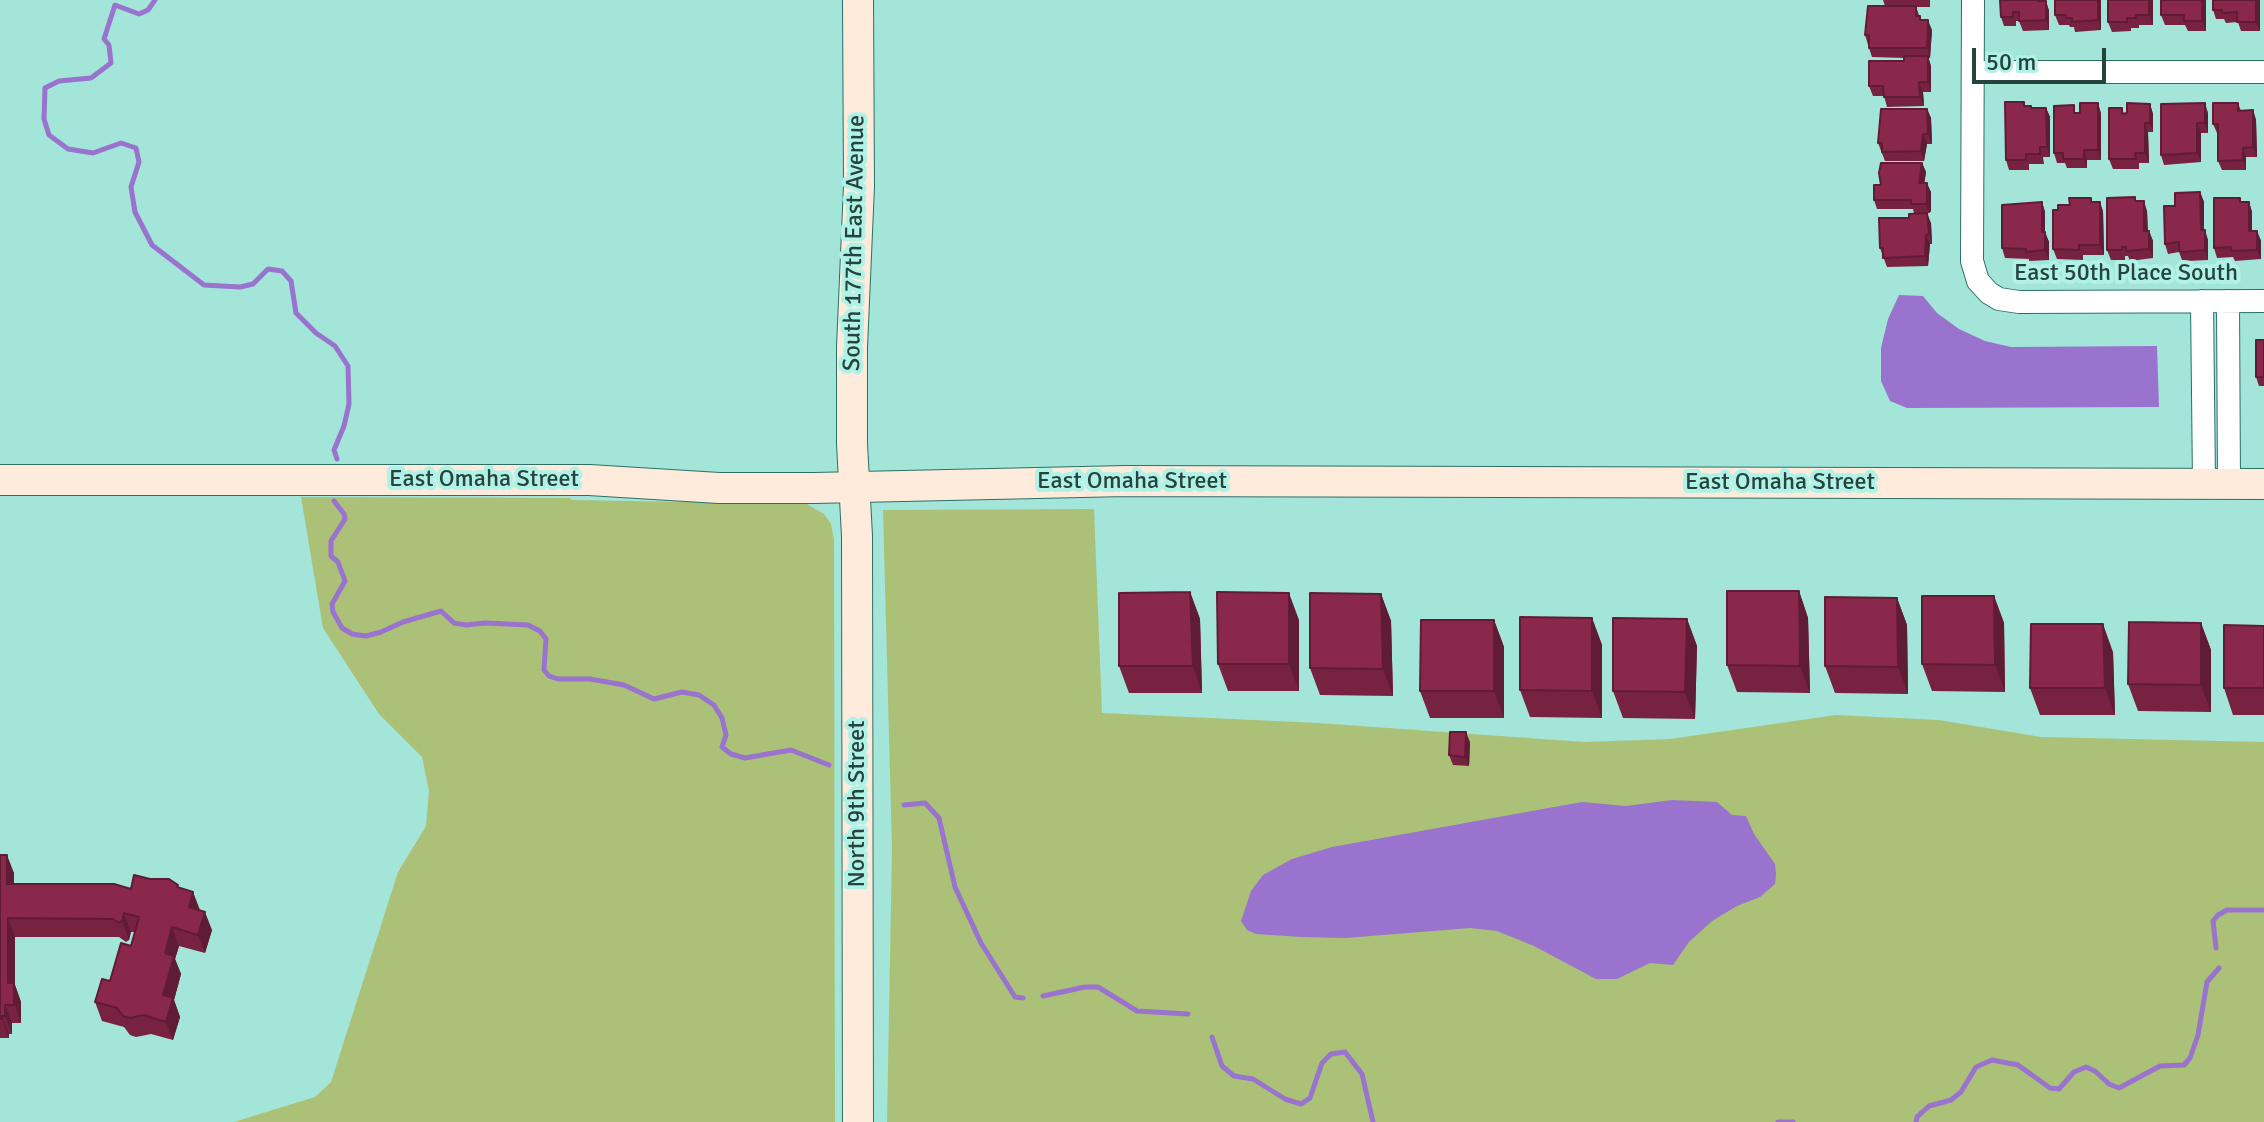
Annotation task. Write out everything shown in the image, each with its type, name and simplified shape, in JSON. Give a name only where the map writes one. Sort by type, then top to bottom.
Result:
[{"type":"street","name":"South 177th East Avenue","points":[[854,486],[852,347],[859,186],[858,0]]},
{"type":"street","points":[[1973,0],[1974,72],[2264,72]]},
{"type":"street","name":"East 50th Place South","points":[[1974,72],[1972,261],[1978,281],[1989,293],[1999,299],[2019,302],[2264,301]]},
{"type":"street","points":[[2202,301],[2217,484]]},
{"type":"street","points":[[2217,484],[2228,301]]},
{"type":"street","name":"East Omaha Street","points":[[0,480],[589,480],[719,488],[1111,481],[2264,484]]},
{"type":"street","name":"North 9th Street","points":[[854,486],[857,536],[858,1122]]},
{"type":"green space","points":[[301,497],[570,498],[807,504],[824,514],[831,524],[834,540],[835,1122],[234,1122],[315,1097],[331,1082],[398,872],[426,826],[429,791],[422,757],[379,714],[323,628]]},
{"type":"green space","points":[[1094,509],[1102,713],[1318,723],[1584,742],[1670,739],[1836,715],[1939,720],[2041,737],[2264,742],[2264,1122],[887,1122],[892,849],[883,510]]},
{"type":"shaded area","points":[[1899,295],[1923,296],[1937,313],[1959,329],[1985,341],[2011,347],[2157,346],[2159,407],[1907,408],[1890,401],[1881,381],[1881,348],[1888,319]]},
{"type":"shaded area","points":[[1672,800],[1717,802],[1732,815],[1746,816],[1754,834],[1775,864],[1776,874],[1775,884],[1760,897],[1712,921],[1689,942],[1673,965],[1650,963],[1617,979],[1596,979],[1534,946],[1497,931],[1470,928],[1346,938],[1301,937],[1256,934],[1247,930],[1241,921],[1251,891],[1263,875],[1292,859],[1332,847],[1582,802],[1626,806]]},
{"type":"building","points":[[2000,0],[2046,1],[2046,20],[2019,21],[2019,12],[2013,12],[2013,17],[2001,17]]},
{"type":"building","points":[[2055,0],[2098,0],[2098,20],[2072,22],[2072,18],[2066,18],[2066,15],[2055,15]]},
{"type":"building","points":[[2108,0],[2149,0],[2149,15],[2136,15],[2136,18],[2127,18],[2127,22],[2108,22]]},
{"type":"building","points":[[2161,0],[2202,0],[2202,21],[2184,21],[2184,15],[2161,15]]},
{"type":"building","points":[[2213,0],[2256,0],[2256,22],[2237,22],[2237,12],[2213,10]]},
{"type":"building","points":[[1868,6],[1916,6],[1916,16],[1920,16],[1920,20],[1928,20],[1927,48],[1869,48],[1869,35],[1865,35]]},
{"type":"building","points":[[1904,56],[1928,56],[1928,82],[1919,82],[1920,97],[1884,97],[1883,86],[1869,86],[1869,61],[1904,61]]},
{"type":"building","points":[[2005,102],[2024,102],[2024,106],[2031,108],[2046,108],[2047,147],[2040,147],[2040,154],[2026,154],[2026,160],[2006,160]]},
{"type":"building","points":[[2080,103],[2098,103],[2098,150],[2084,150],[2084,159],[2063,159],[2063,153],[2054,153],[2054,106],[2074,105],[2074,113],[2080,113]]},
{"type":"building","points":[[2127,103],[2150,104],[2150,123],[2145,123],[2145,153],[2135,153],[2136,159],[2109,159],[2109,108],[2122,108],[2122,114],[2127,113]]},
{"type":"building","points":[[2205,103],[2205,123],[2197,123],[2197,153],[2161,155],[2161,104]]},
{"type":"building","points":[[2213,103],[2238,103],[2238,111],[2253,110],[2253,147],[2243,148],[2243,160],[2218,161],[2218,124],[2213,124]]},
{"type":"building","points":[[1881,109],[1927,109],[1928,134],[1923,134],[1921,151],[1882,152],[1882,143],[1878,143]]},
{"type":"building","points":[[1881,163],[1922,163],[1919,183],[1927,183],[1926,204],[1911,204],[1911,200],[1874,200],[1874,185],[1881,185]]},
{"type":"building","points":[[2200,192],[2205,250],[2183,252],[2179,251],[2179,242],[2165,244],[2164,206],[2175,206],[2175,193]]},
{"type":"building","points":[[2135,197],[2135,201],[2144,201],[2144,231],[2149,231],[2149,249],[2126,251],[2126,247],[2122,247],[2122,250],[2107,250],[2107,198]]},
{"type":"building","points":[[2069,198],[2091,198],[2091,202],[2100,202],[2100,245],[2079,245],[2079,250],[2053,249],[2053,210],[2058,210],[2058,205],[2070,205]]},
{"type":"building","points":[[2214,198],[2240,198],[2240,202],[2249,202],[2249,231],[2257,231],[2257,250],[2214,248]]},
{"type":"building","points":[[2042,202],[2045,250],[2026,252],[2026,249],[2002,248],[2002,205]]},
{"type":"building","points":[[1927,213],[1929,234],[1926,235],[1925,256],[1883,258],[1879,218],[1909,218],[1909,214]]},
{"type":"building","points":[[2256,340],[2264,340],[2264,377],[2256,377]]},
{"type":"building","points":[[1727,591],[1799,591],[1800,666],[1727,665]]},
{"type":"building","points":[[1190,592],[1193,666],[1119,666],[1119,593]]},
{"type":"building","points":[[1217,592],[1289,593],[1289,664],[1218,664]]},
{"type":"building","points":[[1310,593],[1381,594],[1383,669],[1310,668]]},
{"type":"building","points":[[1922,596],[1994,596],[1995,665],[1922,664]]},
{"type":"building","points":[[1825,597],[1897,598],[1898,667],[1825,666]]},
{"type":"building","points":[[1520,617],[1592,618],[1592,691],[1520,690]]},
{"type":"building","points":[[1613,618],[1687,619],[1685,692],[1613,691]]},
{"type":"building","points":[[1421,620],[1494,620],[1494,691],[1420,691]]},
{"type":"building","points":[[2129,622],[2201,623],[2201,685],[2128,684]]},
{"type":"building","points":[[2031,624],[2103,624],[2105,688],[2030,688]]},
{"type":"building","points":[[2224,625],[2264,626],[2264,688],[2224,688]]},
{"type":"building","points":[[1450,732],[1466,732],[1465,757],[1449,755]]},
{"type":"building","points":[[0,855],[7,855],[7,884],[114,884],[131,889],[134,875],[169,879],[177,887],[193,892],[189,907],[205,912],[198,935],[172,927],[165,953],[174,956],[163,995],[173,998],[166,1022],[144,1015],[130,1018],[123,1016],[117,1008],[95,1002],[102,979],[110,981],[121,943],[131,946],[139,917],[124,913],[119,923],[113,919],[8,918],[8,983],[14,983],[14,1005],[5,1005],[5,1016],[0,1019]]},
{"type":"waterway","points":[[155,0],[148,10],[139,14],[115,5],[104,39],[109,45],[111,63],[91,78],[59,81],[45,88],[44,119],[49,135],[68,149],[93,153],[121,143],[136,148],[139,162],[131,187],[135,212],[152,245],[204,285],[240,287],[253,284],[268,269],[282,271],[291,281],[296,313],[335,346],[348,366],[349,404],[334,450],[337,459]]},
{"type":"waterway","points":[[334,501],[345,519],[331,541],[331,556],[338,562],[345,581],[332,604],[333,612],[342,628],[352,634],[366,636],[441,611],[454,623],[466,625],[528,625],[540,631],[546,639],[544,670],[549,676],[624,685],[654,699],[682,692],[699,695],[714,705],[722,718],[726,735],[722,747],[731,754],[745,758],[791,750],[829,765]]},
{"type":"waterway","points":[[904,805],[925,803],[939,818],[955,887],[981,943],[1015,997],[1023,998]]},
{"type":"waterway","points":[[2216,948],[2213,921],[2218,915],[2227,910],[2264,910]]},
{"type":"waterway","points":[[1916,1122],[1929,1106],[1951,1100],[1961,1092],[1976,1067],[1992,1060],[2018,1065],[2050,1088],[2059,1089],[2074,1072],[2086,1067],[2119,1088],[2160,1066],[2184,1065],[2190,1058],[2198,1035],[2207,982],[2219,968]]},
{"type":"waterway","points":[[1043,996],[1098,987],[1137,1011],[1188,1014]]},
{"type":"waterway","points":[[1212,1037],[1222,1066],[1234,1076],[1253,1079],[1285,1099],[1301,1104],[1310,1098],[1322,1063],[1331,1054],[1345,1052],[1362,1074],[1373,1122]]},
{"type":"waterway","points":[[1778,1122],[1793,1122]]}]
